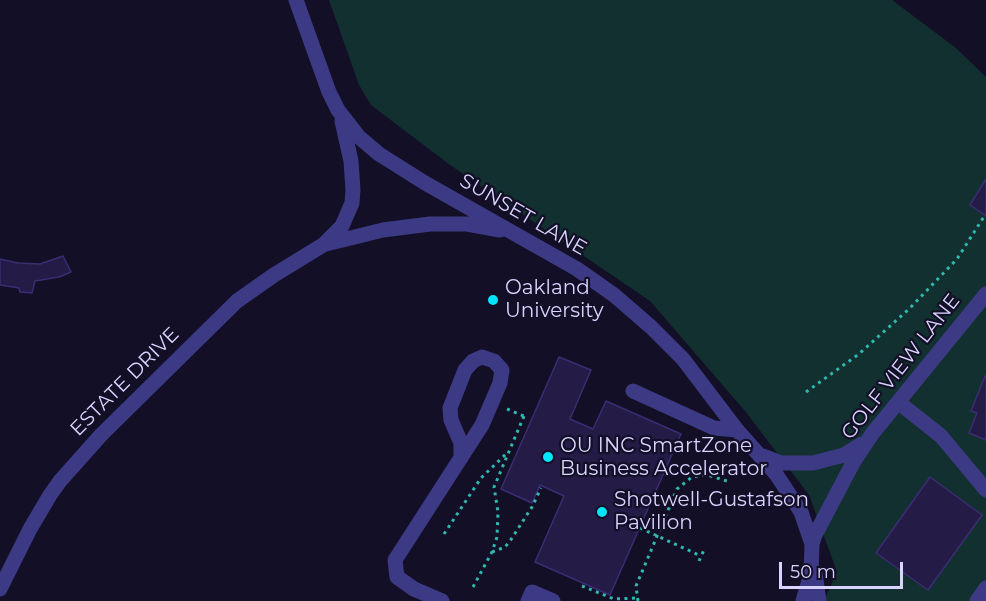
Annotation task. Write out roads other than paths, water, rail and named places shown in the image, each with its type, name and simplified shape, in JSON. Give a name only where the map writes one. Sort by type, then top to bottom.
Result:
[{"type":"street","name":"SUNSET LANE","points":[[296,0],[321,71],[338,110],[359,137],[425,183],[525,238],[597,282],[651,327],[693,372],[737,430],[794,498],[808,528],[819,601]]},
{"type":"street","name":"ESTATE DRIVE","points":[[0,589],[50,495],[101,435],[237,301],[323,245],[342,226],[352,203],[353,190],[349,147],[338,110]]},
{"type":"street","name":"ESTATE DRIVE","points":[[323,245],[383,230],[442,224],[483,226],[525,238]]},
{"type":"street","name":"GOLF VIEW LANE","points":[[803,601],[811,574],[812,551],[854,461],[898,402],[986,294]]},
{"type":"street","points":[[442,601],[414,589],[397,576],[395,560],[461,458],[482,425],[500,383],[502,370],[494,361],[482,357],[473,361],[465,370],[450,408],[451,420],[461,443],[461,458]]},
{"type":"street","points":[[633,391],[714,428],[737,430]]},
{"type":"street","points":[[898,402],[941,436],[986,490]]},
{"type":"street","name":"SUNSET LANE","points":[[757,453],[780,463],[813,463],[844,455],[872,435]]},
{"type":"street","points":[[977,601],[986,588]]},
{"type":"street","points":[[528,601],[532,592],[553,601]]},
{"type":"place","name":"Oakland University","points":[[493,300]]},
{"type":"place","name":"OU INC SmartZone Business Accelerator","points":[[548,457]]},
{"type":"place","name":"Shotwell-Gustafson Pavilion","points":[[602,512]]}]
